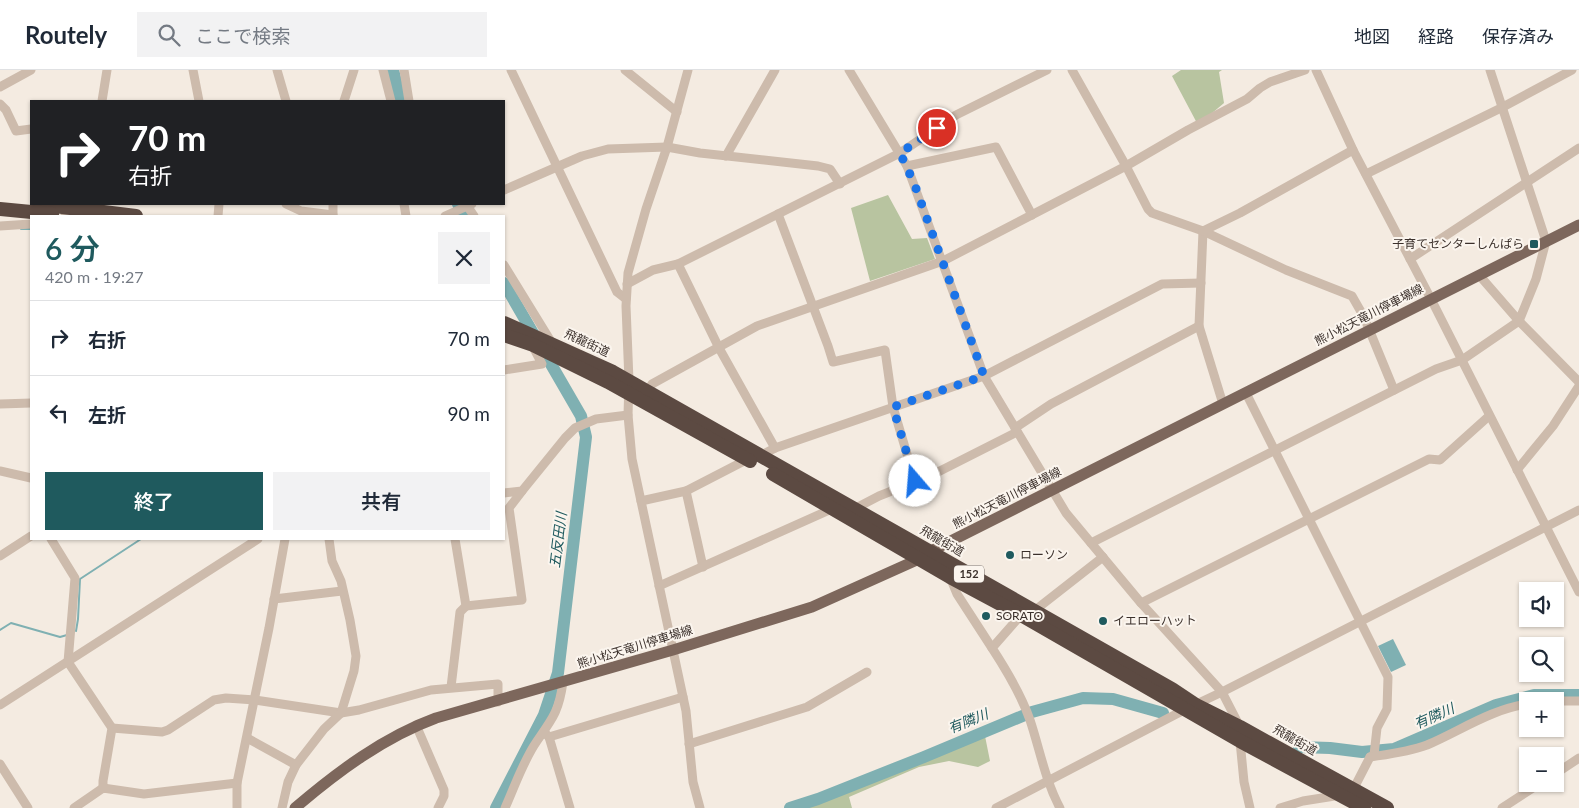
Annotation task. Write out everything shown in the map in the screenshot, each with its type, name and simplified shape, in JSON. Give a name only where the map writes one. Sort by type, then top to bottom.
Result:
[{"type":"highway","points":[[0,200],[30,203]]},
{"type":"highway","points":[[57,205],[95,207],[131,215]]},
{"type":"highway","points":[[0,209],[58,215]]},
{"type":"highway","name":"飛龍街道","points":[[505,323],[550,343],[754,458],[856,508],[924,556],[950,577],[1191,707],[1240,741],[1347,793],[1387,808]]},
{"type":"highway","name":"飛龍街道","points":[[505,335],[532,345],[628,387],[648,391],[834,508],[1034,611],[1172,689],[1191,707],[1240,726],[1347,793],[1364,808]]},
{"type":"main road","name":"熊小松天竜川停車場線","points":[[295,808],[345,769],[391,738],[416,725],[673,650],[812,607],[924,556],[1146,441],[1579,224]]},
{"type":"street","points":[[0,87],[31,70]]},
{"type":"street","points":[[102,100],[107,70]]},
{"type":"street","points":[[193,70],[199,100]]},
{"type":"street","points":[[277,70],[286,100]]},
{"type":"street","points":[[344,100],[354,70]]},
{"type":"street","points":[[383,70],[391,100]]},
{"type":"street","points":[[404,70],[409,100]]},
{"type":"street","points":[[511,70],[618,292],[626,299]]},
{"type":"street","points":[[625,70],[677,112]]},
{"type":"street","points":[[688,70],[667,147],[646,209],[628,273],[626,299],[628,415],[632,458],[683,697],[692,782],[700,808]]},
{"type":"street","points":[[726,156],[776,70]]},
{"type":"street","points":[[849,70],[907,166],[984,376],[1016,430],[1066,513],[1141,603],[1222,692],[1240,726]]},
{"type":"street","points":[[627,284],[653,270],[678,264],[840,184],[900,153],[956,115],[1047,70]]},
{"type":"street","points":[[1072,70],[1148,209],[1152,213],[1203,231],[1286,270],[1352,296],[1370,330],[1394,390]]},
{"type":"street","points":[[648,391],[652,384],[757,326],[943,260],[1126,166],[1188,130],[1248,99],[1270,82],[1306,70]]},
{"type":"street","points":[[1316,70],[1353,150],[1431,299],[1579,592]]},
{"type":"street","points":[[1091,543],[1436,369],[1462,360],[1519,321],[1536,279],[1546,241],[1490,70]]},
{"type":"street","points":[[1366,174],[1501,108],[1572,70]]},
{"type":"street","points":[[0,104],[6,110],[16,131],[30,129]]},
{"type":"street","points":[[505,190],[582,156],[608,149],[667,147],[726,156],[818,166],[830,169],[840,184]]},
{"type":"street","points":[[907,166],[996,147],[1032,215]]},
{"type":"street","points":[[1410,259],[1579,148]]},
{"type":"street","points":[[1203,231],[1240,213],[1353,150]]},
{"type":"street","points":[[288,205],[301,211],[328,215]]},
{"type":"street","points":[[319,205],[322,214]]},
{"type":"street","points":[[448,215],[468,205]]},
{"type":"street","points":[[778,214],[833,362],[885,350],[893,407],[915,481]]},
{"type":"street","points":[[0,226],[30,224]]},
{"type":"street","points":[[1203,231],[1199,326],[1223,404]]},
{"type":"street","points":[[678,264],[719,348],[774,448]]},
{"type":"street","points":[[505,267],[550,343]]},
{"type":"street","points":[[1479,275],[1519,321],[1579,382]]},
{"type":"street","points":[[641,501],[686,491],[774,448],[984,376],[1162,284],[1200,283]]},
{"type":"street","points":[[856,508],[932,475],[1016,430],[1051,404],[1199,326]]},
{"type":"street","points":[[505,370],[542,364],[532,345]]},
{"type":"street","points":[[1517,470],[1553,426],[1579,386]]},
{"type":"street","points":[[1246,392],[1388,677],[1387,708],[1377,728],[1372,756],[1347,793],[1303,801],[1280,808]]},
{"type":"street","points":[[0,404],[30,403]]},
{"type":"street","points":[[451,687],[460,612],[466,606],[522,600],[509,508],[565,438],[580,426],[591,421],[628,415]]},
{"type":"street","points":[[1141,603],[1429,459],[1440,460],[1489,416]]},
{"type":"street","points":[[0,471],[30,478]]},
{"type":"street","points":[[505,493],[522,491]]},
{"type":"street","points":[[686,491],[703,567]]},
{"type":"street","points":[[659,586],[834,508]]},
{"type":"street","points":[[996,808],[1579,510]]},
{"type":"street","points":[[0,556],[30,537]]},
{"type":"street","points":[[52,540],[74,578],[68,662],[112,728],[103,788]]},
{"type":"street","points":[[0,705],[256,540]]},
{"type":"street","points":[[237,808],[237,783],[255,700],[285,540]]},
{"type":"street","points":[[282,808],[288,782],[296,765],[324,729],[341,712],[354,671],[356,656],[350,620],[341,581],[332,561],[329,540]]},
{"type":"street","points":[[455,540],[466,606]]},
{"type":"street","points":[[1034,611],[1102,557]]},
{"type":"street","points":[[950,577],[957,594],[1006,669],[1025,708],[1051,791],[1060,808]]},
{"type":"street","points":[[274,600],[342,591]]},
{"type":"street","points":[[992,648],[1021,615]]},
{"type":"street","points":[[689,744],[807,707],[868,672]]},
{"type":"street","points":[[562,682],[561,697],[547,734],[570,808]]},
{"type":"street","points":[[112,728],[162,732],[214,700],[226,698],[255,700],[341,712],[359,710],[413,694],[451,687],[498,684],[498,702]]},
{"type":"street","points":[[505,808],[537,741],[547,734],[683,697]]},
{"type":"street","points":[[1564,701],[1579,701]]},
{"type":"street","points":[[1372,756],[1404,753],[1428,744],[1500,710],[1519,706]]},
{"type":"street","points":[[416,725],[444,790],[444,796],[438,808]]},
{"type":"street","points":[[247,738],[296,765]]},
{"type":"street","points":[[1240,741],[1244,782],[1250,808]]},
{"type":"street","points":[[1564,769],[1578,762]]},
{"type":"street","points":[[0,764],[28,808]]},
{"type":"street","points":[[74,808],[103,788],[144,794],[237,783]]},
{"type":"street","points":[[1502,808],[1527,792]]},
{"type":"green space","points":[[1181,70],[1222,70],[1219,72],[1224,103],[1198,125],[1172,76]]},
{"type":"green space","points":[[888,195],[912,239],[927,238],[935,259],[870,281],[851,208]]},
{"type":"green space","points":[[985,736],[990,761],[978,767],[949,761],[919,767],[849,797],[852,808],[799,808]]},
{"type":"water","points":[[1393,639],[1406,665],[1391,672],[1378,646]]},
{"type":"waterway","name":"五反田川","points":[[393,70],[401,100]]},
{"type":"waterway","name":"五反田川","points":[[459,205],[464,215]]},
{"type":"waterway","points":[[21,229],[30,229]]},
{"type":"waterway","name":"五反田川","points":[[496,808],[544,715],[558,673],[586,437],[581,416],[505,285]]},
{"type":"waterway","points":[[76,631],[80,579],[139,540]]},
{"type":"waterway","points":[[0,630],[11,623],[60,637],[67,635]]},
{"type":"waterway","name":"有隣川","points":[[1299,747],[1362,752],[1394,749],[1496,705],[1534,695],[1579,695]]},
{"type":"waterway","name":"有隣川","points":[[790,808],[818,799],[924,757],[1032,712],[1083,698],[1113,699],[1163,713]]},
{"type":"place","name":"子育てセンターしんぱら","points":[[1534,244]]},
{"type":"place","name":"ローソン","points":[[1010,555]]},
{"type":"place","name":"SORATO","points":[[986,616]]},
{"type":"place","name":"イエローハット","points":[[1103,621]]},
{"type":"route","points":[[915,481],[893,407],[984,376],[914,183],[900,153],[937,128]]}]
